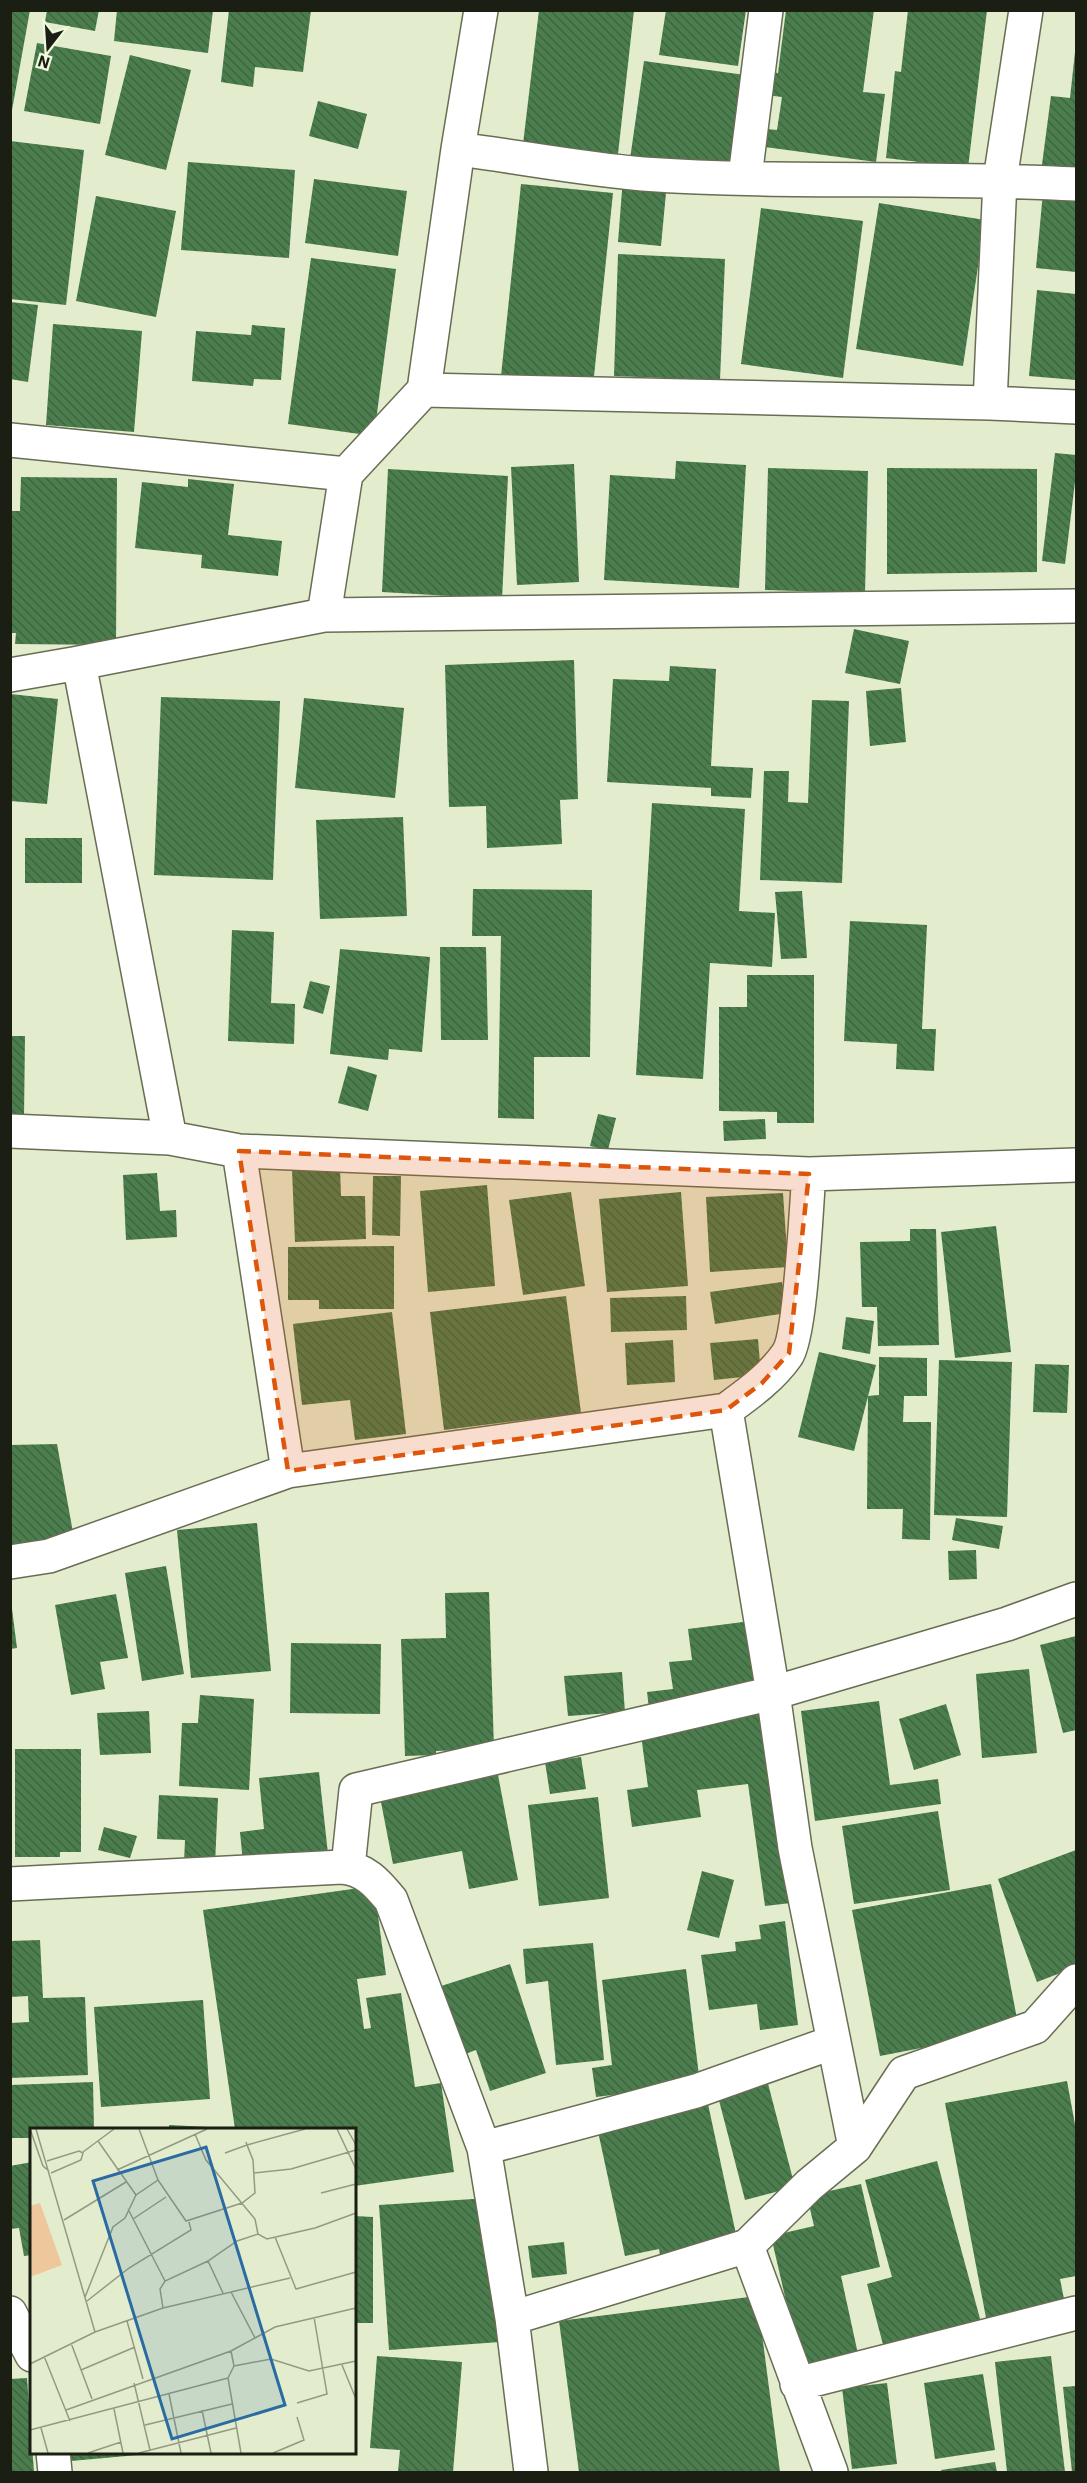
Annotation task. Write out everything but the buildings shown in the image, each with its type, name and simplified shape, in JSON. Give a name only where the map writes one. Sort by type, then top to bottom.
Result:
[{"type":"street","points":[[324,615],[346,474],[424,390],[458,149],[481,10]]},
{"type":"street","points":[[745,177],[766,10]]},
{"type":"street","points":[[990,403],[1000,180],[1026,10]]},
{"type":"street","points":[[458,149],[642,174],[1000,180],[1077,184]]},
{"type":"street","points":[[424,390],[1077,407]]},
{"type":"street","points":[[10,440],[346,474]]},
{"type":"street","points":[[10,675],[324,615],[1077,606]]},
{"type":"street","points":[[79,663],[170,1138]]},
{"type":"street","points":[[10,1131],[170,1138],[239,1151],[809,1174],[1077,1165]]},
{"type":"street","points":[[239,1151],[288,1471]]},
{"type":"street","points":[[10,1562],[49,1556],[288,1471],[726,1410],[762,1383],[789,1353],[796,1322],[809,1174]]},
{"type":"street","points":[[726,1410],[773,1693],[795,1848],[855,2147]]},
{"type":"street","points":[[348,1867],[356,1790],[773,1693],[1007,1624],[1077,1599]]},
{"type":"street","points":[[10,1884],[348,1867],[373,1878],[391,1900],[484,2148],[512,2318],[531,2472]]},
{"type":"street","points":[[512,2318],[747,2246],[809,2185],[855,2147],[904,2073],[1035,2027],[1077,1981]]},
{"type":"street","points":[[484,2148],[696,2091],[834,2042]]},
{"type":"street","points":[[747,2246],[831,2472]]},
{"type":"street","points":[[10,2313],[30,2351]]},
{"type":"street","points":[[797,2384],[1077,2313]]},
{"type":"street","points":[[53,2453],[55,2472]]},
{"type":"highlighted area","points":[[239,1151],[809,1174],[789,1353],[762,1383],[726,1410],[288,1471]]}]
